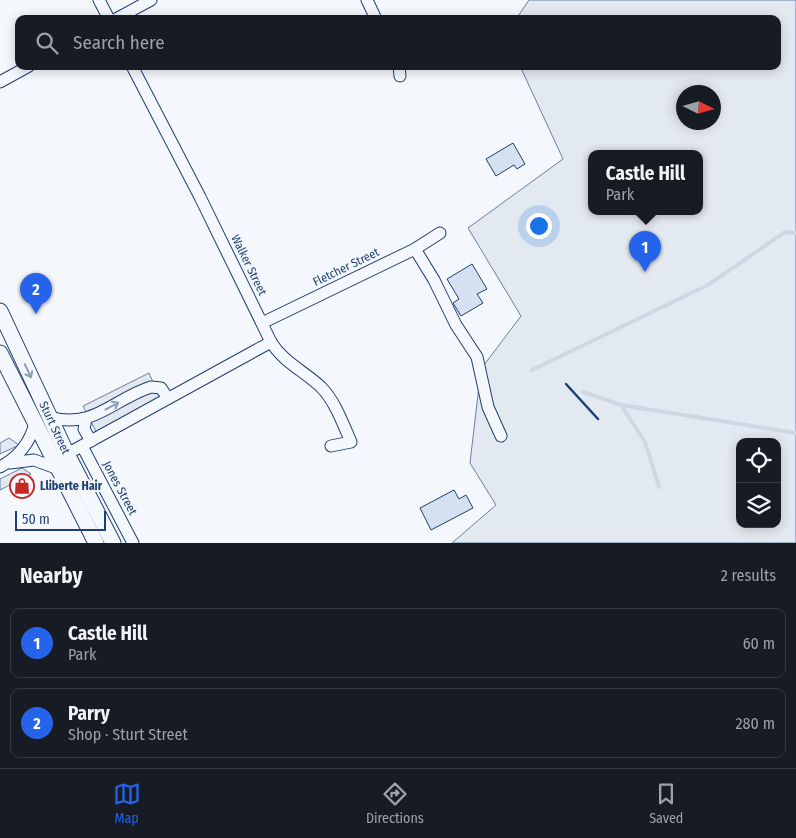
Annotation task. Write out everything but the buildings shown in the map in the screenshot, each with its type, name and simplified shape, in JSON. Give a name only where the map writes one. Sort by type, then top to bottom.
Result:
[{"type":"main road","name":"Sturt Street","points":[[0,311],[67,454],[113,543]]},
{"type":"main road","points":[[1,355],[18,349]]},
{"type":"main road","name":"Sturt Street","points":[[1,355],[56,468],[96,543]]},
{"type":"street","points":[[99,0],[107,15]]},
{"type":"street","points":[[124,15],[152,0]]},
{"type":"street","points":[[367,0],[374,15]]},
{"type":"street","points":[[0,73],[15,68]]},
{"type":"street","points":[[0,82],[22,70]]},
{"type":"street","name":"Walker Street","points":[[134,70],[200,197],[271,342],[282,358],[319,385],[332,402],[351,442],[331,446]]},
{"type":"street","name":"Fletcher Street","points":[[262,323],[415,249],[440,233]]},
{"type":"street","points":[[415,249],[434,280],[456,324],[477,357],[488,407],[501,436]]},
{"type":"street","points":[[67,454],[159,405],[167,397],[253,354],[271,342]]},
{"type":"street","points":[[50,417],[72,422],[86,420],[151,387],[161,388],[167,397]]},
{"type":"street","name":"Jones Street","points":[[86,420],[84,429],[87,443],[133,543]]},
{"type":"street","points":[[3,465],[24,447],[31,437],[35,422]]},
{"type":"street","points":[[3,465],[34,460],[56,468]]},
{"type":"shaded area","points":[[529,0],[796,0],[796,543],[452,543],[496,505],[470,463],[481,369],[521,316],[468,228],[563,159],[522,70],[781,70],[781,15],[519,15]]},
{"type":"shaded area","points":[[149,373],[162,403],[99,437],[83,406]]},
{"type":"shaded area","points":[[9,438],[19,445],[0,454],[0,443]]},
{"type":"shaded area","points":[[22,468],[31,474],[0,490],[0,479]]},
{"type":"waterway","points":[[532,370],[708,285],[785,232],[796,233]]},
{"type":"waterway","points":[[583,392],[621,405],[796,433]]},
{"type":"waterway","points":[[621,405],[645,442],[659,487]]},
{"type":"wall","points":[[566,384],[598,419]]},
{"type":"place","name":"Castle Hill","points":[[645,272]]},
{"type":"place","name":"Parry","points":[[36,314]]},
{"type":"place","name":"Lliberte Hair","points":[[22,486]]}]
